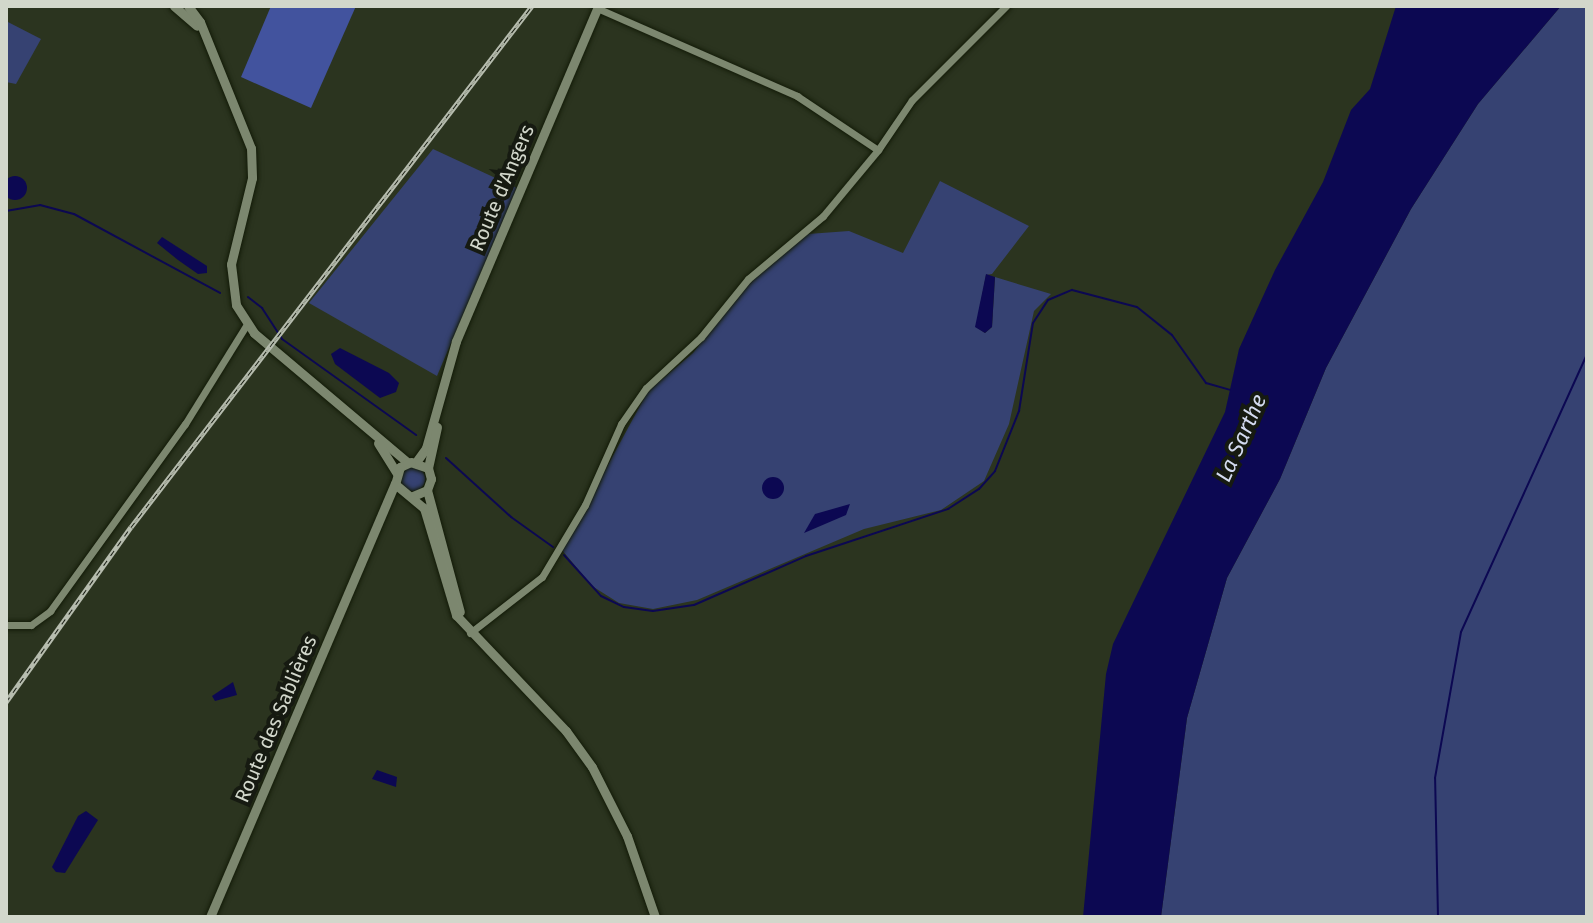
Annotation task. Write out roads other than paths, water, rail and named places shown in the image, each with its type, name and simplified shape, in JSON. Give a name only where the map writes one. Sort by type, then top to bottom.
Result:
[{"type":"street","points":[[174,6],[202,31]]},
{"type":"street","points":[[188,6],[202,31],[251,148],[252,178],[231,274],[236,305],[251,328],[412,462],[428,468],[431,479],[427,490],[442,531],[458,608],[470,633]]},
{"type":"street","points":[[470,633],[542,577],[585,505],[621,424],[646,388],[701,337],[748,279],[823,216],[879,149],[912,100],[1006,6]]},
{"type":"street","points":[[598,7],[797,96],[879,149]]},
{"type":"street","name":"Route d'Angers","points":[[412,462],[426,448],[442,384],[598,7]]},
{"type":"street","points":[[6,625],[31,625],[50,611],[230,352],[251,328]]},
{"type":"street","name":"Route d'Angers","points":[[428,468],[442,384]]},
{"type":"street","points":[[361,421],[396,479],[431,527],[449,603],[470,633],[566,731],[592,767],[627,836],[655,917]]},
{"type":"street","points":[[396,479],[412,462]]},
{"type":"street","name":"Route des Sablières","points":[[210,917],[396,479]]},
{"type":"street","points":[[409,495],[427,490]]},
{"type":"street","name":"Route des Sablières","points":[[375,534],[409,495]]},
{"type":"water","name":"La Sarthe","points":[[1396,6],[1561,6],[1478,104],[1411,209],[1326,368],[1280,479],[1227,578],[1187,718],[1161,917],[1083,917],[1106,674],[1113,644],[1225,412],[1239,349],[1275,270],[1323,182],[1351,110],[1370,89]]},
{"type":"water","points":[[15,176],[23,180],[27,188],[23,196],[15,200],[7,196],[3,188],[7,180]]},
{"type":"water","points":[[162,237],[207,266],[207,273],[198,274],[178,260],[157,243]]},
{"type":"water","points":[[986,274],[995,277],[992,327],[985,333],[975,327]]},
{"type":"water","points":[[340,348],[389,373],[399,383],[396,392],[380,398],[335,364],[331,354]]},
{"type":"water","points":[[773,477],[784,488],[773,499],[762,488]]},
{"type":"water","points":[[850,504],[846,515],[804,533],[815,514]]},
{"type":"water","points":[[233,682],[237,695],[215,701],[212,696]]},
{"type":"water","points":[[377,770],[397,777],[396,787],[372,779]]},
{"type":"water","points":[[86,811],[98,820],[65,873],[56,872],[52,867],[78,816]]},
{"type":"waterway","points":[[6,211],[40,205],[74,214],[220,293]]},
{"type":"waterway","points":[[564,555],[601,596],[624,607],[653,611],[694,605],[806,556],[948,509],[979,489],[995,471],[1019,411],[1033,323],[1048,300],[1072,290],[1137,307],[1172,335],[1206,383],[1230,390]]},
{"type":"waterway","points":[[248,297],[262,308],[282,339],[416,435]]},
{"type":"waterway","points":[[1438,917],[1435,778],[1461,632],[1587,354]]},
{"type":"waterway","points":[[446,458],[511,517],[553,547]]},
{"type":"railway","points":[[6,702],[131,527],[532,6]]}]
